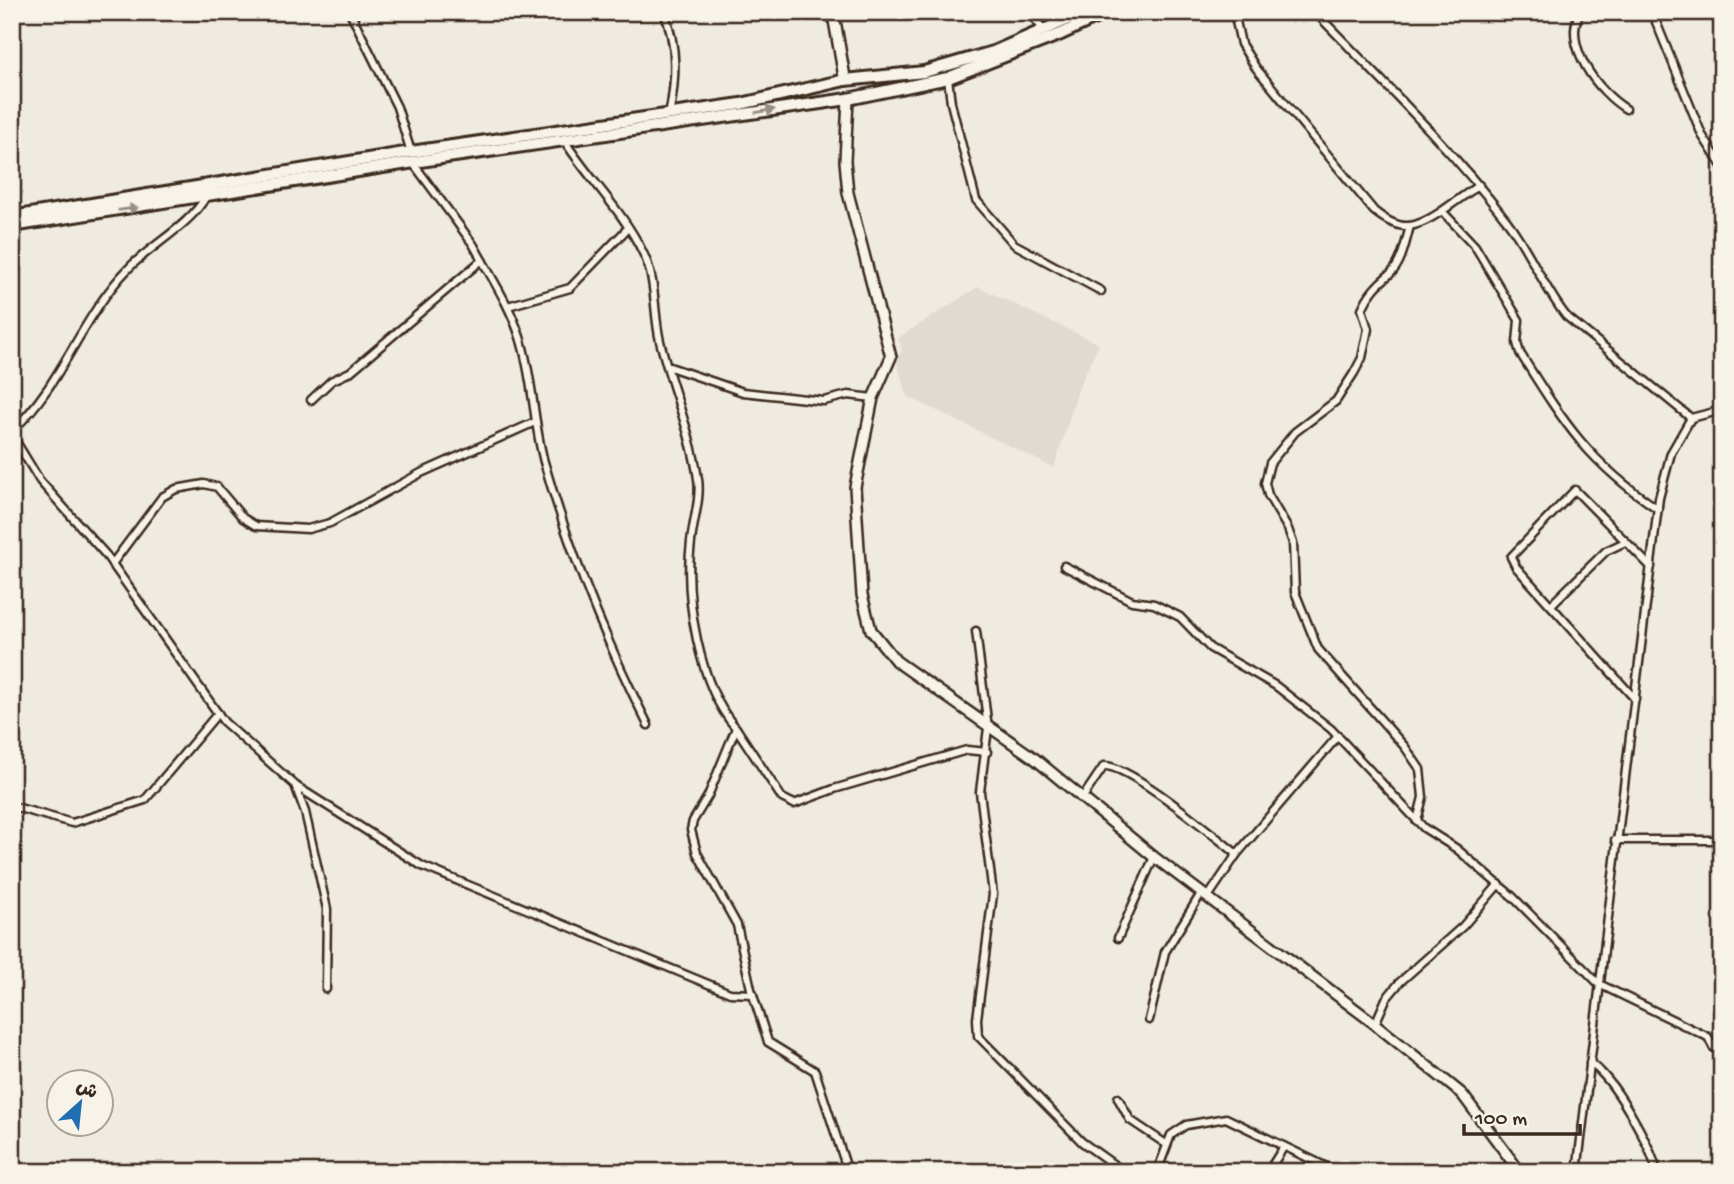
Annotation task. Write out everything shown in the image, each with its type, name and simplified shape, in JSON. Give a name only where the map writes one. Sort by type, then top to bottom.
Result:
[{"type":"highway","points":[[12,217],[46,216],[412,157],[741,109],[848,99],[924,77],[993,52],[1045,32],[1085,12]]},
{"type":"highway","points":[[741,109],[845,80],[948,78],[1061,34],[1108,12]]},
{"type":"highway","points":[[865,78],[868,94]]},
{"type":"highway","points":[[821,86],[823,102]]},
{"type":"highway","points":[[412,157],[564,140],[670,120]]},
{"type":"highway","points":[[12,226],[46,216]]},
{"type":"main road","points":[[833,12],[845,80]]},
{"type":"street","points":[[350,12],[397,107],[412,157],[474,244],[508,306],[520,338],[547,471],[593,601],[648,726]]},
{"type":"street","points":[[664,12],[675,48],[670,120]]},
{"type":"street","points":[[1029,12],[1045,32]]},
{"type":"street","points":[[1234,12],[1241,44],[1248,57],[1307,133],[1374,211],[1394,224],[1416,227],[1479,184]]},
{"type":"street","points":[[1315,12],[1457,157],[1516,233],[1552,299],[1566,316],[1691,418]]},
{"type":"street","points":[[1580,12],[1573,30],[1574,42],[1599,82],[1616,103],[1626,109]]},
{"type":"street","points":[[1652,12],[1702,135],[1722,166]]},
{"type":"street","points":[[948,78],[951,103],[976,200],[1014,244],[1101,291]]},
{"type":"street","points":[[848,99],[845,160],[848,193],[891,357],[873,398],[855,487],[856,534],[865,617],[881,646],[897,661],[1034,758],[1154,857],[1375,1024],[1462,1094],[1520,1172]]},
{"type":"street","points":[[564,140],[628,228],[647,261],[667,366],[688,429],[699,482],[690,565],[699,651],[711,690],[782,798],[794,804],[834,789],[967,750],[987,752]]},
{"type":"street","points":[[206,191],[191,216],[148,250],[118,280],[97,307],[74,349],[32,413],[12,433],[40,481],[112,564],[218,713],[252,749],[295,785],[422,866],[730,993],[753,994]]},
{"type":"street","points":[[1442,211],[1475,246],[1519,320],[1517,342],[1520,353],[1560,416],[1603,468],[1658,509]]},
{"type":"street","points":[[1410,226],[1397,264],[1391,274],[1377,284],[1362,309],[1368,329],[1362,358],[1354,373],[1336,401],[1296,432],[1270,463],[1265,483],[1268,495],[1293,543],[1295,592],[1318,649],[1405,747],[1420,769],[1423,797],[1417,821]]},
{"type":"street","points":[[508,306],[570,288],[628,228]]},
{"type":"street","points":[[311,400],[331,381],[350,372],[482,260]]},
{"type":"street","points":[[667,366],[743,392],[824,401],[848,395],[873,398]]},
{"type":"street","points":[[1577,1172],[1615,840],[1664,472],[1691,418],[1722,410]]},
{"type":"street","points":[[112,564],[162,497],[176,489],[204,484],[217,487],[243,518],[256,526],[308,529],[330,523],[400,484],[535,422]]},
{"type":"street","points":[[1635,699],[1516,567],[1511,557],[1570,492],[1579,492],[1651,567]]},
{"type":"street","points":[[1551,605],[1606,551],[1625,542]]},
{"type":"street","points":[[1063,566],[1132,601],[1154,604],[1180,617],[1210,648],[1276,686],[1338,736],[1417,821],[1457,849],[1499,884],[1599,984],[1708,1037],[1713,1047],[1722,1052]]},
{"type":"street","points":[[976,631],[988,727],[980,792],[993,894],[977,1018],[978,1036],[1082,1142],[1124,1172]]},
{"type":"street","points":[[12,806],[72,823],[145,800],[218,713]]},
{"type":"street","points":[[736,727],[708,796],[692,821],[691,830],[697,853],[737,925],[753,994],[770,1045],[807,1063],[815,1071],[848,1172]]},
{"type":"street","points":[[1149,1020],[1165,952],[1205,894],[1237,854],[1338,736]]},
{"type":"street","points":[[1083,797],[1104,766],[1115,767],[1157,793],[1237,854]]},
{"type":"street","points":[[295,785],[305,812],[327,909],[326,989]]},
{"type":"street","points":[[1615,840],[1722,840]]},
{"type":"street","points":[[1118,938],[1154,857]]},
{"type":"street","points":[[1375,1024],[1386,999],[1399,982],[1463,926],[1499,884]]},
{"type":"street","points":[[1590,1063],[1599,1069],[1613,1087],[1649,1147],[1657,1172]]},
{"type":"street","points":[[1118,1098],[1130,1120],[1166,1144]]},
{"type":"street","points":[[1157,1172],[1171,1135],[1186,1125],[1226,1118],[1283,1148],[1338,1172]]},
{"type":"street","points":[[1268,1172],[1283,1148]]},
{"type":"shaded area","points":[[978,287],[1099,344],[1079,387],[1054,468],[907,396],[896,359],[902,351],[898,338]]}]
